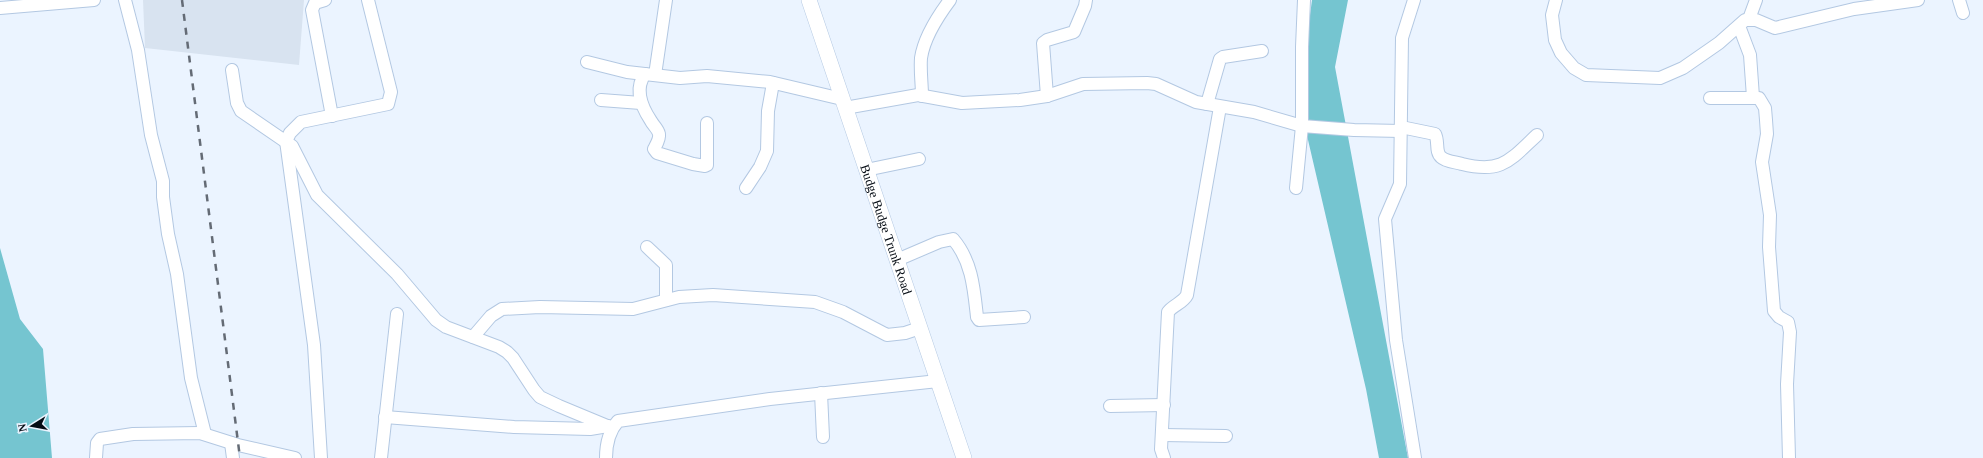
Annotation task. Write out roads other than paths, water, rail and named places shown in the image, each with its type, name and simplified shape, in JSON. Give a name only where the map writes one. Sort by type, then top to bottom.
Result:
[{"type":"main road","name":"Budge Budge Trunk Road","points":[[808,0],[964,458]]},
{"type":"street","points":[[0,8],[94,0]]},
{"type":"street","points":[[125,0],[138,50],[151,135],[163,181],[163,197],[167,228],[177,274],[191,378],[205,434]]},
{"type":"street","points":[[324,0],[315,3],[312,10],[332,116]]},
{"type":"street","points":[[321,458],[314,345],[286,141],[290,133],[301,122],[388,104],[390,100],[389,84],[383,65],[368,0]]},
{"type":"street","points":[[666,0],[650,74],[641,80],[639,88],[641,102],[658,132],[659,138],[654,149],[659,155],[698,165],[707,165],[707,123]]},
{"type":"street","points":[[922,96],[921,63],[923,50],[930,33],[950,0]]},
{"type":"street","points":[[1048,96],[1043,43],[1047,40],[1074,32],[1086,6],[1086,0]]},
{"type":"street","points":[[1296,188],[1305,126],[1302,46],[1304,0]]},
{"type":"street","points":[[1414,0],[1402,38],[1400,184],[1396,197],[1385,214],[1385,219],[1396,340],[1415,458]]},
{"type":"street","points":[[1556,0],[1552,15],[1555,40],[1561,52],[1574,68],[1586,75],[1608,77],[1665,77],[1683,68],[1749,19],[1756,0]]},
{"type":"street","points":[[1749,19],[1756,20],[1775,28],[1854,9],[1918,0]]},
{"type":"street","points":[[1958,0],[1962,13]]},
{"type":"street","points":[[1738,26],[1750,55],[1753,97]]},
{"type":"street","points":[[1207,104],[1220,59],[1223,57],[1262,51]]},
{"type":"street","points":[[587,62],[627,72],[680,78],[707,76],[773,83],[844,103],[913,96],[922,96],[962,103],[1020,100],[1048,96],[1083,84],[1148,83],[1156,84],[1187,99],[1220,107],[1254,112],[1305,126],[1344,129],[1401,129],[1435,134],[1437,138],[1438,153],[1444,159],[1483,168],[1502,165],[1508,162],[1537,135]]},
{"type":"street","points":[[232,70],[237,103],[242,111],[286,141],[298,153],[317,195],[360,236],[396,274],[436,320],[446,327],[499,347],[510,355],[540,396],[559,406],[610,427]]},
{"type":"street","points":[[746,188],[760,167],[767,151],[768,110],[773,83]]},
{"type":"street","points":[[1710,98],[1753,97],[1759,98],[1763,102],[1767,134],[1762,162],[1770,215],[1769,247],[1774,311],[1779,317],[1788,322],[1790,332],[1787,384],[1789,458]]},
{"type":"street","points":[[601,100],[641,102]]},
{"type":"street","points":[[1164,458],[1161,449],[1168,312],[1171,308],[1185,299],[1187,295],[1220,107]]},
{"type":"street","points":[[866,170],[918,159]]},
{"type":"street","points":[[897,260],[939,242],[953,239],[971,272],[977,317],[979,320],[1024,317]]},
{"type":"street","points":[[647,247],[666,265],[666,300]]},
{"type":"street","points":[[473,337],[491,316],[502,309],[540,307],[633,309],[666,300],[713,295],[815,302],[843,312],[887,335],[905,333],[920,328]]},
{"type":"street","points":[[381,458],[397,314]]},
{"type":"street","points":[[385,417],[514,427],[590,429],[610,427],[618,421],[624,420],[820,393],[938,381]]},
{"type":"street","points":[[820,393],[823,437]]},
{"type":"street","points":[[1110,406],[1164,405]]},
{"type":"street","points":[[606,458],[610,427]]},
{"type":"street","points":[[96,458],[97,442],[100,439],[161,432],[205,434],[231,443],[295,458]]},
{"type":"street","points":[[1162,435],[1226,436]]},
{"type":"street","points":[[231,443],[233,458]]},
{"type":"water","points":[[1312,0],[1348,0],[1335,67],[1408,458],[1379,458],[1366,389],[1305,127],[1304,60]]},
{"type":"water","points":[[0,248],[20,319],[43,349],[52,458],[0,458]]},
{"type":"railway","points":[[182,0],[240,458]]}]
